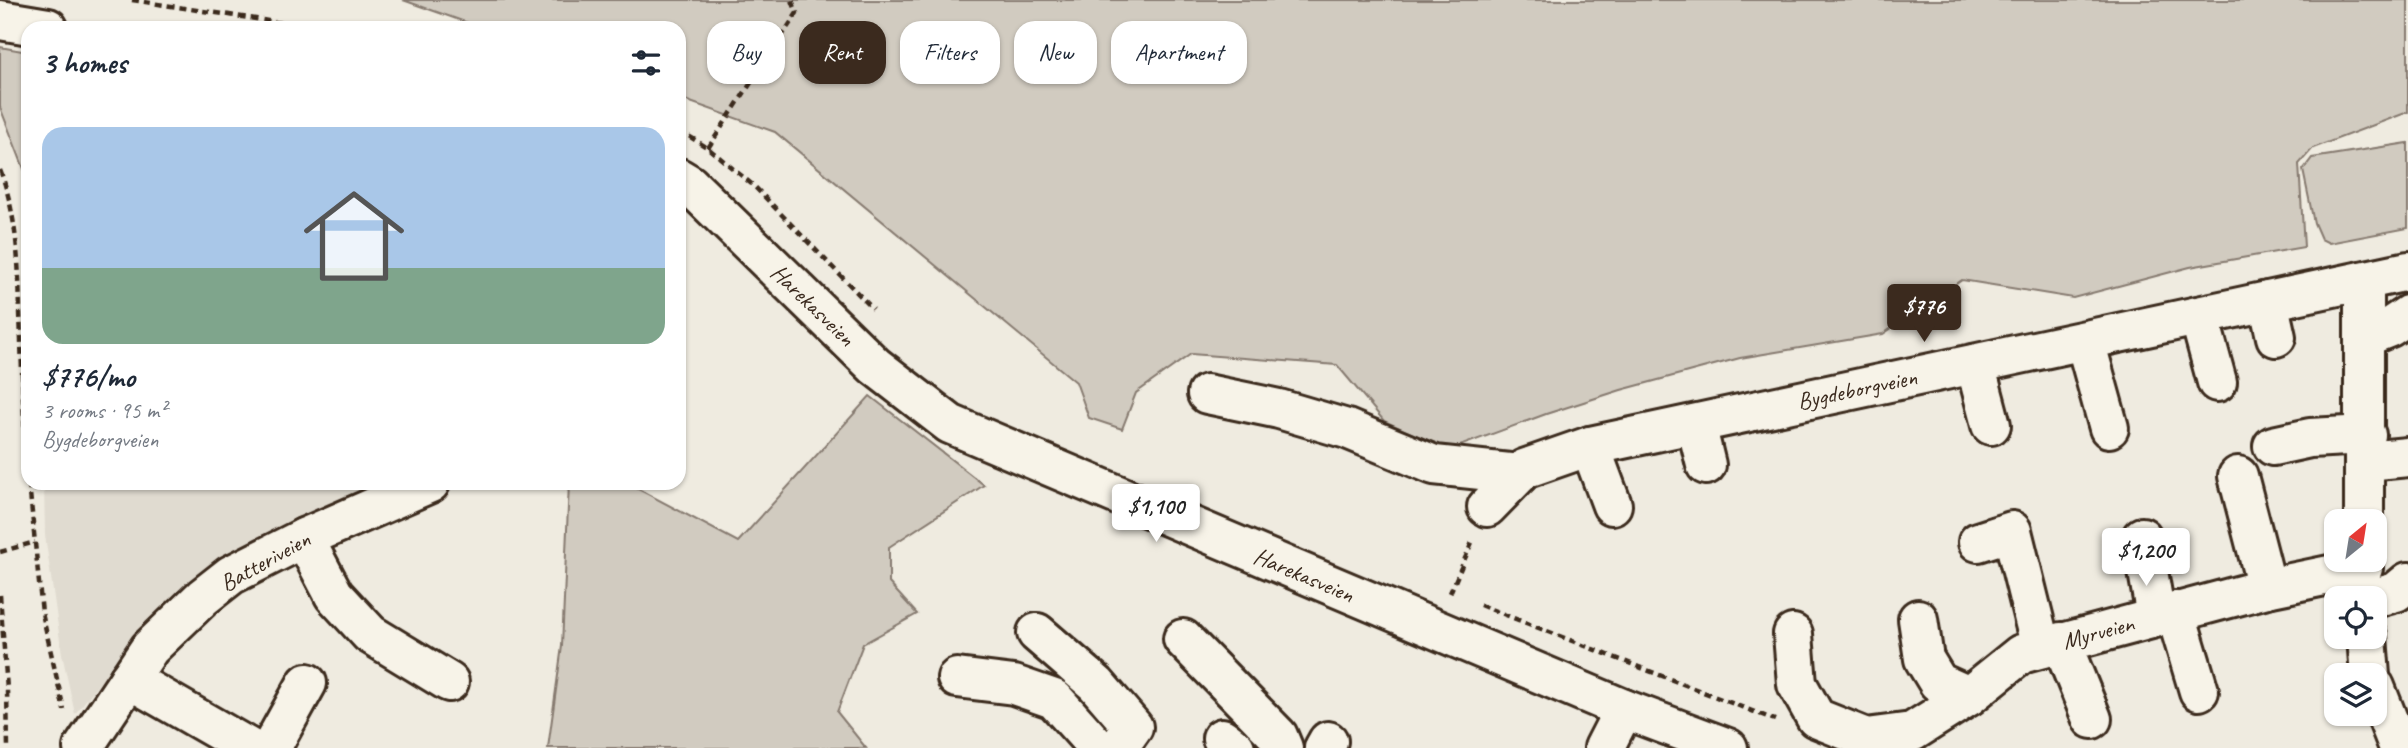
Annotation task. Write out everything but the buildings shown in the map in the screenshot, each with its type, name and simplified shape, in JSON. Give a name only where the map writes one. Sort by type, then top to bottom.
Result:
[{"type":"street","points":[[0,20],[21,24]]},
{"type":"street","name":"Harekasveien","points":[[686,182],[875,366],[950,424],[1624,709],[1728,748]]},
{"type":"street","name":"Bygdeborgveien","points":[[1487,507],[1524,468],[1590,446],[2199,316],[2272,319],[2364,281],[2408,271]]},
{"type":"street","points":[[2364,281],[2364,509]]},
{"type":"street","points":[[2365,337],[2408,315]]},
{"type":"street","points":[[2199,316],[2217,382]]},
{"type":"street","points":[[2085,341],[2109,428]]},
{"type":"street","points":[[1975,364],[1991,425]]},
{"type":"street","points":[[1207,394],[1279,409],[1347,429],[1434,465],[1519,474]]},
{"type":"street","points":[[1778,433],[1836,420],[1831,395]]},
{"type":"street","points":[[1696,424],[1706,465]]},
{"type":"street","points":[[2273,446],[2310,438],[2408,457]]},
{"type":"street","points":[[1590,446],[1612,505]]},
{"type":"street","points":[[2238,476],[2267,587]]},
{"type":"street","name":"Batteriveien","points":[[75,735],[129,679],[150,648],[203,597],[231,575],[303,538],[414,490]]},
{"type":"street","points":[[1978,542],[2012,531],[2051,645],[2092,719]]},
{"type":"street","points":[[2142,537],[2165,614],[2199,691]]},
{"type":"street","points":[[303,538],[334,595],[370,634],[449,682]]},
{"type":"street","name":"Myrveien","points":[[1793,634],[1797,684],[1816,718],[1866,738],[1912,732],[1969,696],[2021,654],[2051,645],[2267,587],[2366,581],[2396,592],[2408,582]]},
{"type":"street","points":[[1918,619],[1924,659],[1938,681],[1969,696]]},
{"type":"street","points":[[1037,634],[1096,684],[1133,727],[1118,748]]},
{"type":"street","points":[[1182,639],[1278,736],[1283,748]]},
{"type":"street","points":[[957,678],[1014,685],[1054,699],[1074,736]]},
{"type":"street","points":[[129,679],[249,748]]},
{"type":"street","points":[[271,748],[307,683]]},
{"type":"street","points":[[1604,748],[1624,709]]},
{"type":"street","points":[[2387,714],[2399,742]]},
{"type":"path","points":[[132,0],[268,21]]},
{"type":"path","points":[[708,148],[797,13],[792,0]]},
{"type":"path","points":[[686,134],[708,148],[754,186],[879,315]]},
{"type":"path","points":[[0,170],[9,194],[18,258],[21,348]]},
{"type":"path","points":[[30,490],[42,613],[75,735]]},
{"type":"path","points":[[1437,588],[1450,593],[1487,507]]},
{"type":"path","points":[[0,552],[35,542]]},
{"type":"path","points":[[0,595],[8,748]]},
{"type":"path","points":[[1476,603],[1783,723]]},
{"type":"shaded area","points":[[403,0],[2408,0],[2408,112],[2313,148],[2299,164],[2304,247],[2190,267],[2073,298],[1962,280],[1883,334],[1740,358],[1621,390],[1449,450],[1384,421],[1337,365],[1191,354],[1136,393],[1122,429],[1089,418],[1076,382],[775,132],[686,100],[686,21],[462,21]]},
{"type":"shaded area","points":[[0,47],[21,51],[21,161],[0,107]]},
{"type":"shaded area","points":[[2408,143],[2408,228],[2329,243],[2321,239],[2314,223],[2303,170],[2312,158]]},
{"type":"shaded area","points":[[870,396],[984,485],[889,547],[889,583],[917,614],[863,644],[837,712],[866,748],[548,748],[562,646],[569,490],[640,490],[738,542]]},
{"type":"shaded area","points":[[44,490],[372,490],[256,543],[153,615],[75,714],[62,654],[45,535]]}]
